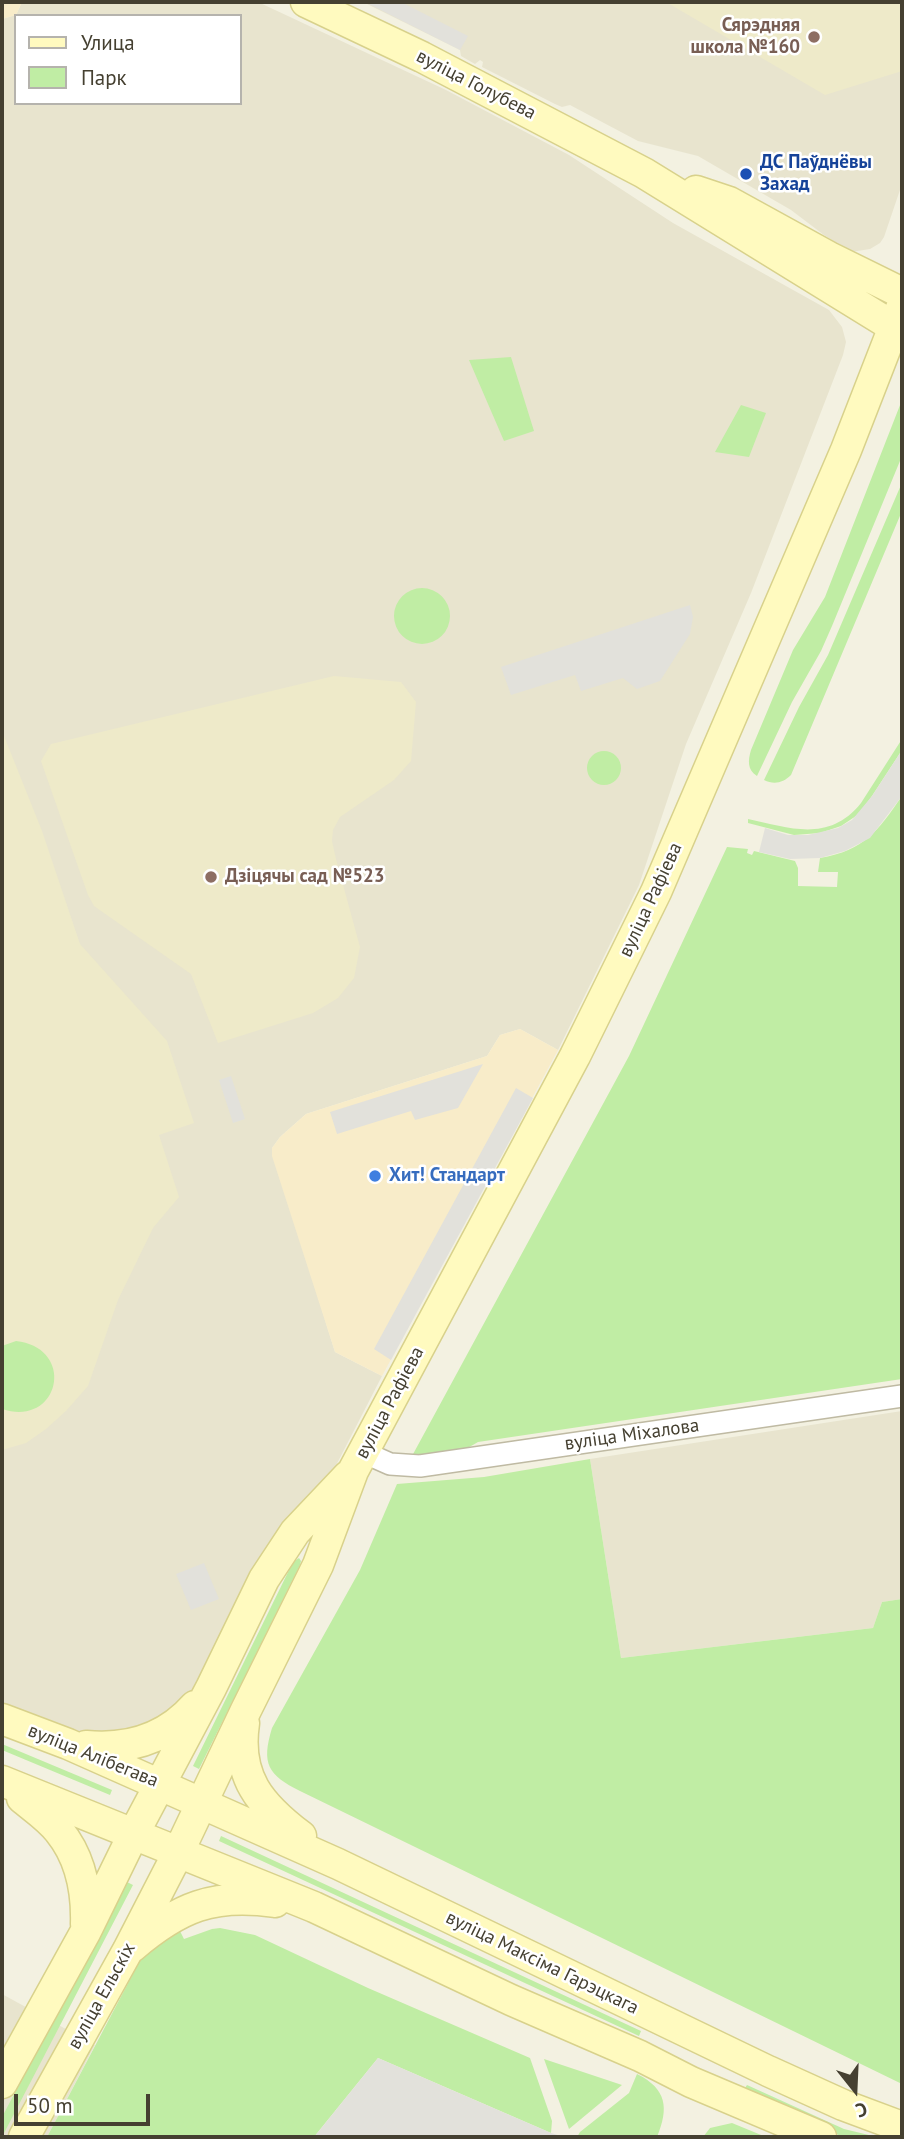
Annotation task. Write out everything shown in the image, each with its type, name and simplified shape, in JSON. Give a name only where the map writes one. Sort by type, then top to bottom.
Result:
[{"type":"main road","name":"вуліца Голубева","points":[[306,2],[422,57],[644,173],[900,322]]},
{"type":"main road","name":"вуліца Голубева","points":[[644,173],[729,202],[902,293]]},
{"type":"main road","name":"вуліца Рафіева","points":[[133,1835],[182,1793],[246,1710],[318,1566],[358,1461],[575,1056],[656,892],[900,322]]},
{"type":"main road","name":"вуліца Рафіева","points":[[178,1853],[182,1793],[211,1688],[280,1551],[358,1461]]},
{"type":"main road","points":[[68,1744],[111,1748],[141,1743],[179,1722],[211,1688]]},
{"type":"main road","points":[[246,1710],[242,1741],[244,1761],[253,1786],[264,1803],[287,1825],[338,1864]]},
{"type":"main road","name":"вуліца Алібегава","points":[[2,1719],[182,1793]]},
{"type":"main road","points":[[2,1781],[314,1908],[511,2000],[640,2056],[691,2082],[821,2137]]},
{"type":"main road","points":[[2,1781],[58,1829],[69,1845],[84,1881],[87,1900],[86,1931]]},
{"type":"main road","name":"вуліца Максіма Гарэцкага","points":[[182,1793],[338,1864],[831,2099],[902,2127]]},
{"type":"main road","points":[[2,2083],[86,1931],[133,1835]]},
{"type":"main road","name":"вуліца Ельскіх","points":[[24,2137],[128,1950],[178,1853]]},
{"type":"main road","points":[[128,1950],[153,1929],[201,1904],[228,1899],[254,1899],[314,1908]]},
{"type":"main road","points":[[691,2082],[709,2042]]},
{"type":"street","name":"вуліца Міхалова","points":[[358,1461],[420,1465],[902,1396]]},
{"type":"shaded area","points":[[2,2],[22,2],[16,14],[2,19]]},
{"type":"shaded area","points":[[22,2],[258,2],[446,90],[569,155],[673,223],[829,310],[842,327],[846,342],[751,593],[686,744],[639,885],[558,1050],[520,1029],[500,1035],[487,1056],[306,1114],[280,1137],[272,1148],[335,1352],[382,1376],[329,1479],[250,1578],[185,1704],[175,1717],[91,1741],[2,1703],[2,19],[14,16],[14,105],[242,105],[242,14],[16,14]]},
{"type":"shaded area","points":[[363,2],[902,2],[902,184],[884,237],[870,249],[851,252],[791,210],[698,156],[638,141],[570,105],[562,107],[555,104],[482,67],[483,62],[480,60],[475,64],[461,56],[460,50]]},
{"type":"shaded area","points":[[365,2],[401,2],[468,36],[460,50]]},
{"type":"shaded area","name":"Сярэдняя школа №160","points":[[666,2],[902,2],[902,71],[825,95]]},
{"type":"shaded area","points":[[690,605],[693,617],[690,634],[660,681],[637,689],[623,678],[581,691],[575,675],[511,695],[501,667]]},
{"type":"shaded area","name":"Дзіцячы сад №523","points":[[334,676],[401,682],[416,702],[411,761],[394,780],[340,817],[333,830],[332,841],[336,859],[360,947],[354,978],[338,998],[313,1013],[218,1043],[191,974],[94,906],[41,761],[51,744]]},
{"type":"shaded area","points":[[2,731],[42,831],[80,944],[167,1041],[194,1123],[159,1135],[179,1197],[153,1228],[118,1300],[88,1386],[46,1429],[26,1443],[2,1450]]},
{"type":"shaded area","points":[[902,750],[902,796],[870,838],[845,851],[820,858],[790,859],[759,852],[765,828],[788,835],[808,835],[838,828],[852,820],[872,796]]},
{"type":"shaded area","points":[[520,1029],[558,1050],[382,1376],[335,1352],[272,1156],[272,1148],[280,1137],[306,1114],[487,1056],[500,1035]]},
{"type":"shaded area","points":[[483,1064],[458,1108],[415,1120],[411,1111],[337,1134],[330,1112]]},
{"type":"shaded area","points":[[231,1076],[245,1119],[233,1123],[219,1080]]},
{"type":"shaded area","points":[[516,1088],[533,1098],[391,1360],[374,1349]]},
{"type":"shaded area","points":[[902,1411],[902,1599],[882,1602],[873,1628],[621,1658],[590,1459]]},
{"type":"shaded area","points":[[204,1563],[219,1599],[191,1610],[176,1574]]},
{"type":"shaded area","points":[[2,1994],[95,2045],[47,2137],[2,2137]]},
{"type":"shaded area","points":[[378,2058],[551,2133],[564,2137],[314,2137]]},
{"type":"green space","points":[[511,357],[534,431],[504,441],[469,360]]},
{"type":"green space","points":[[902,400],[902,456],[821,651],[792,702],[757,776],[751,771],[749,764],[751,750],[793,650],[825,597]]},
{"type":"green space","points":[[741,405],[766,413],[749,457],[715,452]]},
{"type":"green space","points":[[901,485],[902,511],[791,775],[778,782],[764,780],[799,707],[828,655]]},
{"type":"green space","points":[[422,588],[433,590],[442,596],[448,605],[448,627],[442,636],[433,642],[422,644],[411,642],[402,636],[396,627],[394,616],[396,605],[402,596],[411,590]]},
{"type":"green space","points":[[902,739],[902,750],[872,796],[859,814],[841,826],[820,833],[794,835],[748,823],[748,819],[808,829],[836,824],[849,816],[861,803]]},
{"type":"green space","points":[[604,751],[616,756],[621,768],[616,780],[604,785],[592,780],[587,768],[592,756]]},
{"type":"green space","points":[[902,796],[902,1379],[478,1442],[454,1453],[412,1456],[629,1056],[727,847],[748,849],[747,853],[752,855],[754,851],[795,861],[798,868],[798,886],[837,887],[838,872],[818,872],[820,858],[848,850],[869,837]]},
{"type":"green space","points":[[16,1341],[35,1347],[48,1357],[54,1371],[54,1385],[48,1398],[37,1407],[22,1412],[2,1409],[2,1346]]},
{"type":"green space","points":[[590,1459],[621,1658],[873,1628],[882,1602],[902,1599],[902,2084],[300,1791],[274,1774],[270,1767],[267,1751],[272,1728],[360,1570],[397,1484],[484,1477]]},
{"type":"green space","points":[[299,1558],[300,1565],[199,1769],[193,1766],[293,1562]]},
{"type":"green space","points":[[2,1744],[112,1790],[110,1795],[2,1750]]},
{"type":"green space","points":[[221,1836],[641,2031],[639,2036],[219,1841]]},
{"type":"green space","points":[[127,1882],[133,1885],[2,2137],[2,2117]]},
{"type":"green space","points":[[220,1928],[255,1935],[368,1988],[530,2058],[552,2121],[551,2133],[378,2058],[314,2137],[47,2137],[144,1953],[179,1929],[184,1939]]},
{"type":"green space","points":[[544,2059],[622,2085],[569,2129]]},
{"type":"green space","points":[[637,2074],[654,2086],[663,2100],[663,2117],[657,2137],[577,2137],[629,2093]]},
{"type":"green space","points":[[747,2085],[844,2129],[877,2137],[843,2137],[749,2094],[745,2088]]},
{"type":"green space","points":[[732,2123],[766,2137],[703,2137],[710,2128]]},
{"type":"place","name":"Сярэдняя школа №160","points":[[814,37]]},
{"type":"place","name":"ДС Паўднёвы Захад","points":[[746,174]]},
{"type":"place","name":"Дзіцячы сад №523","points":[[211,877]]},
{"type":"place","name":"Хит! Стандарт","points":[[375,1176]]}]
